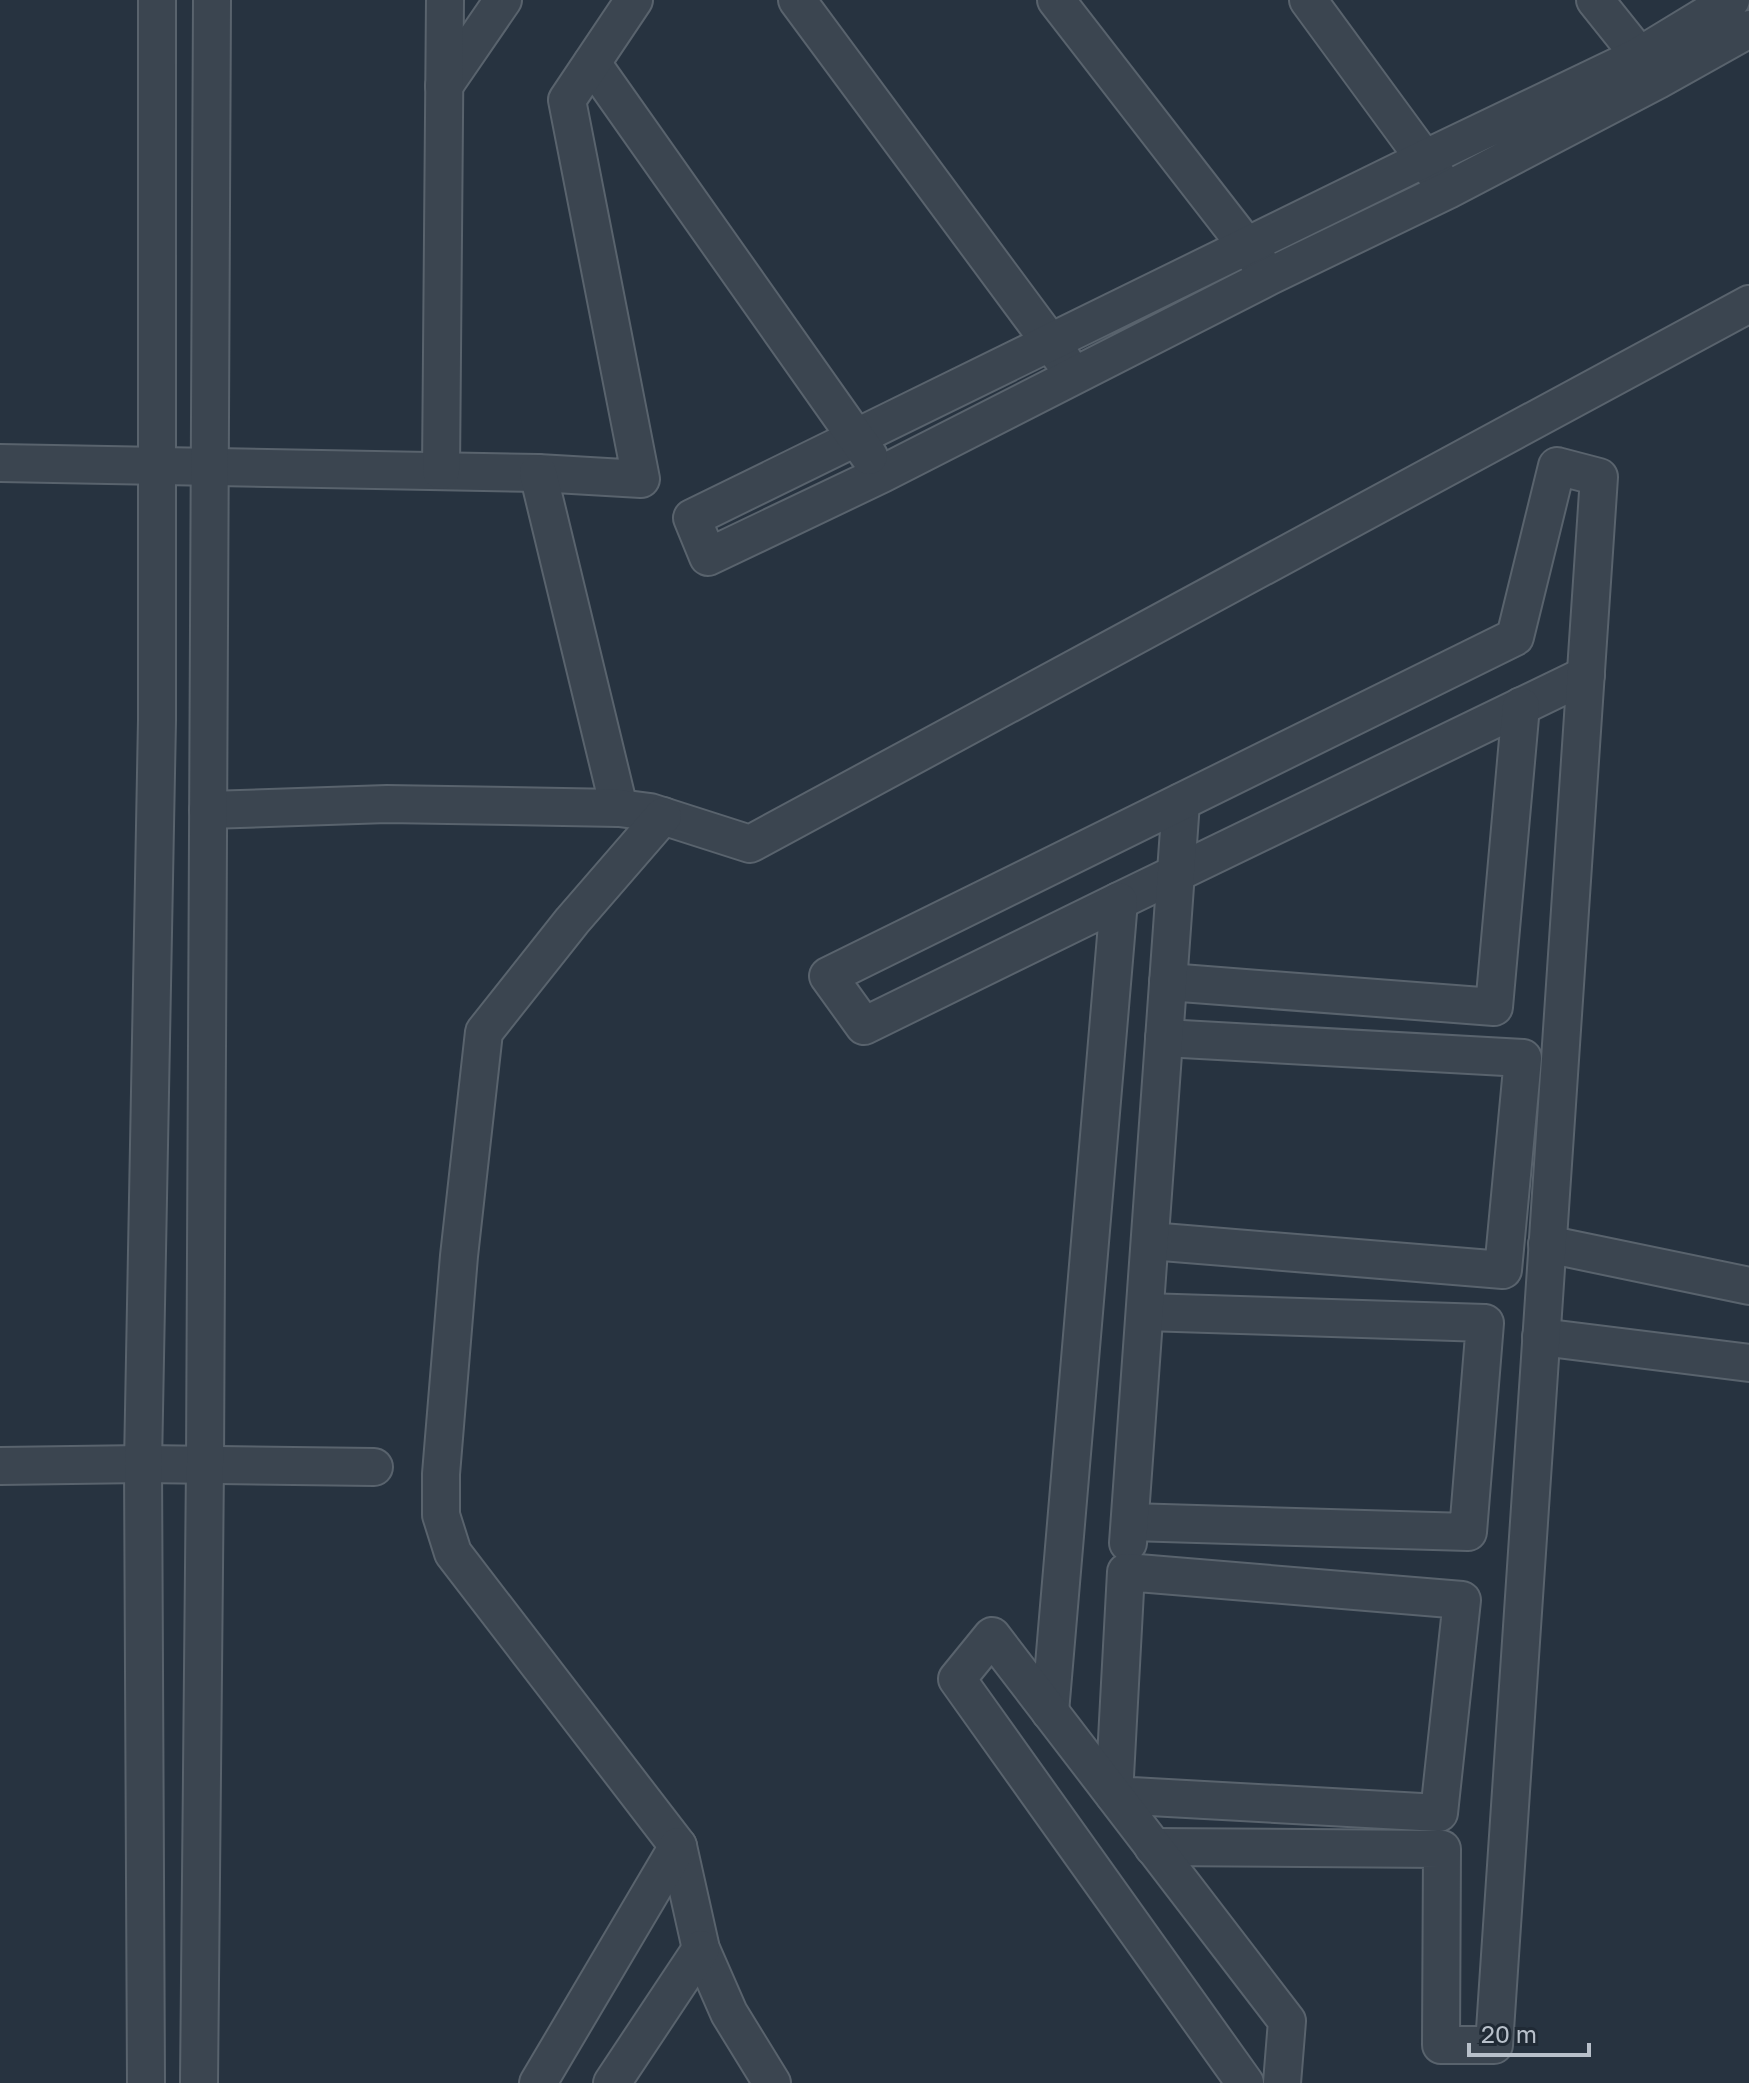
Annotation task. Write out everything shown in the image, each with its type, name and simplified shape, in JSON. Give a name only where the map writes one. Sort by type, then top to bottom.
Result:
[{"type":"street","points":[[146,2083],[143,1464],[157,720],[157,0]]},
{"type":"street","points":[[199,2083],[212,0]]},
{"type":"street","points":[[441,471],[445,0]]},
{"type":"street","points":[[444,86],[503,0]]},
{"type":"street","points":[[0,463],[538,473],[641,479],[567,100],[634,0]]},
{"type":"street","points":[[797,0],[1074,375]]},
{"type":"street","points":[[1056,0],[1270,276]]},
{"type":"street","points":[[1308,0],[1448,190]]},
{"type":"street","points":[[1595,0],[1649,68]]},
{"type":"street","points":[[1731,0],[1649,68],[1448,190],[1270,276],[882,474],[708,557],[692,518],[1424,159],[1649,68],[1749,29]]},
{"type":"street","points":[[592,63],[882,474]]},
{"type":"street","points":[[208,810],[387,804],[619,808],[650,812],[750,844],[1749,304]]},
{"type":"street","points":[[1153,1847],[1442,1849],[1441,2045],[1494,2045],[1547,1244],[1586,675],[1599,477],[1557,466],[1515,637],[828,976],[864,1026],[1586,675]]},
{"type":"street","points":[[538,473],[619,808]]},
{"type":"street","points":[[1168,982],[1494,1007],[1521,706]]},
{"type":"street","points":[[1114,1795],[1126,1572],[1181,802]]},
{"type":"street","points":[[663,816],[572,921],[484,1032],[459,1256],[441,1474],[441,1515],[453,1553],[678,1846],[701,1949],[729,2013],[772,2083]]},
{"type":"street","points":[[1050,1712],[1119,901]]},
{"type":"street","points":[[1150,1241],[1503,1270],[1523,1058],[1164,1038]]},
{"type":"street","points":[[1547,1244],[1749,1286]]},
{"type":"street","points":[[1130,1522],[1468,1532],[1485,1323],[1145,1312]]},
{"type":"street","points":[[1541,1337],[1749,1363]]},
{"type":"street","points":[[0,1466],[374,1467]]},
{"type":"street","points":[[1114,1795],[1439,1813],[1462,1600],[1126,1572]]},
{"type":"street","points":[[1245,2083],[957,1679],[992,1636],[1287,2021],[1282,2083]]},
{"type":"street","points":[[538,2083],[678,1846]]},
{"type":"street","points":[[612,2083],[701,1949]]}]
